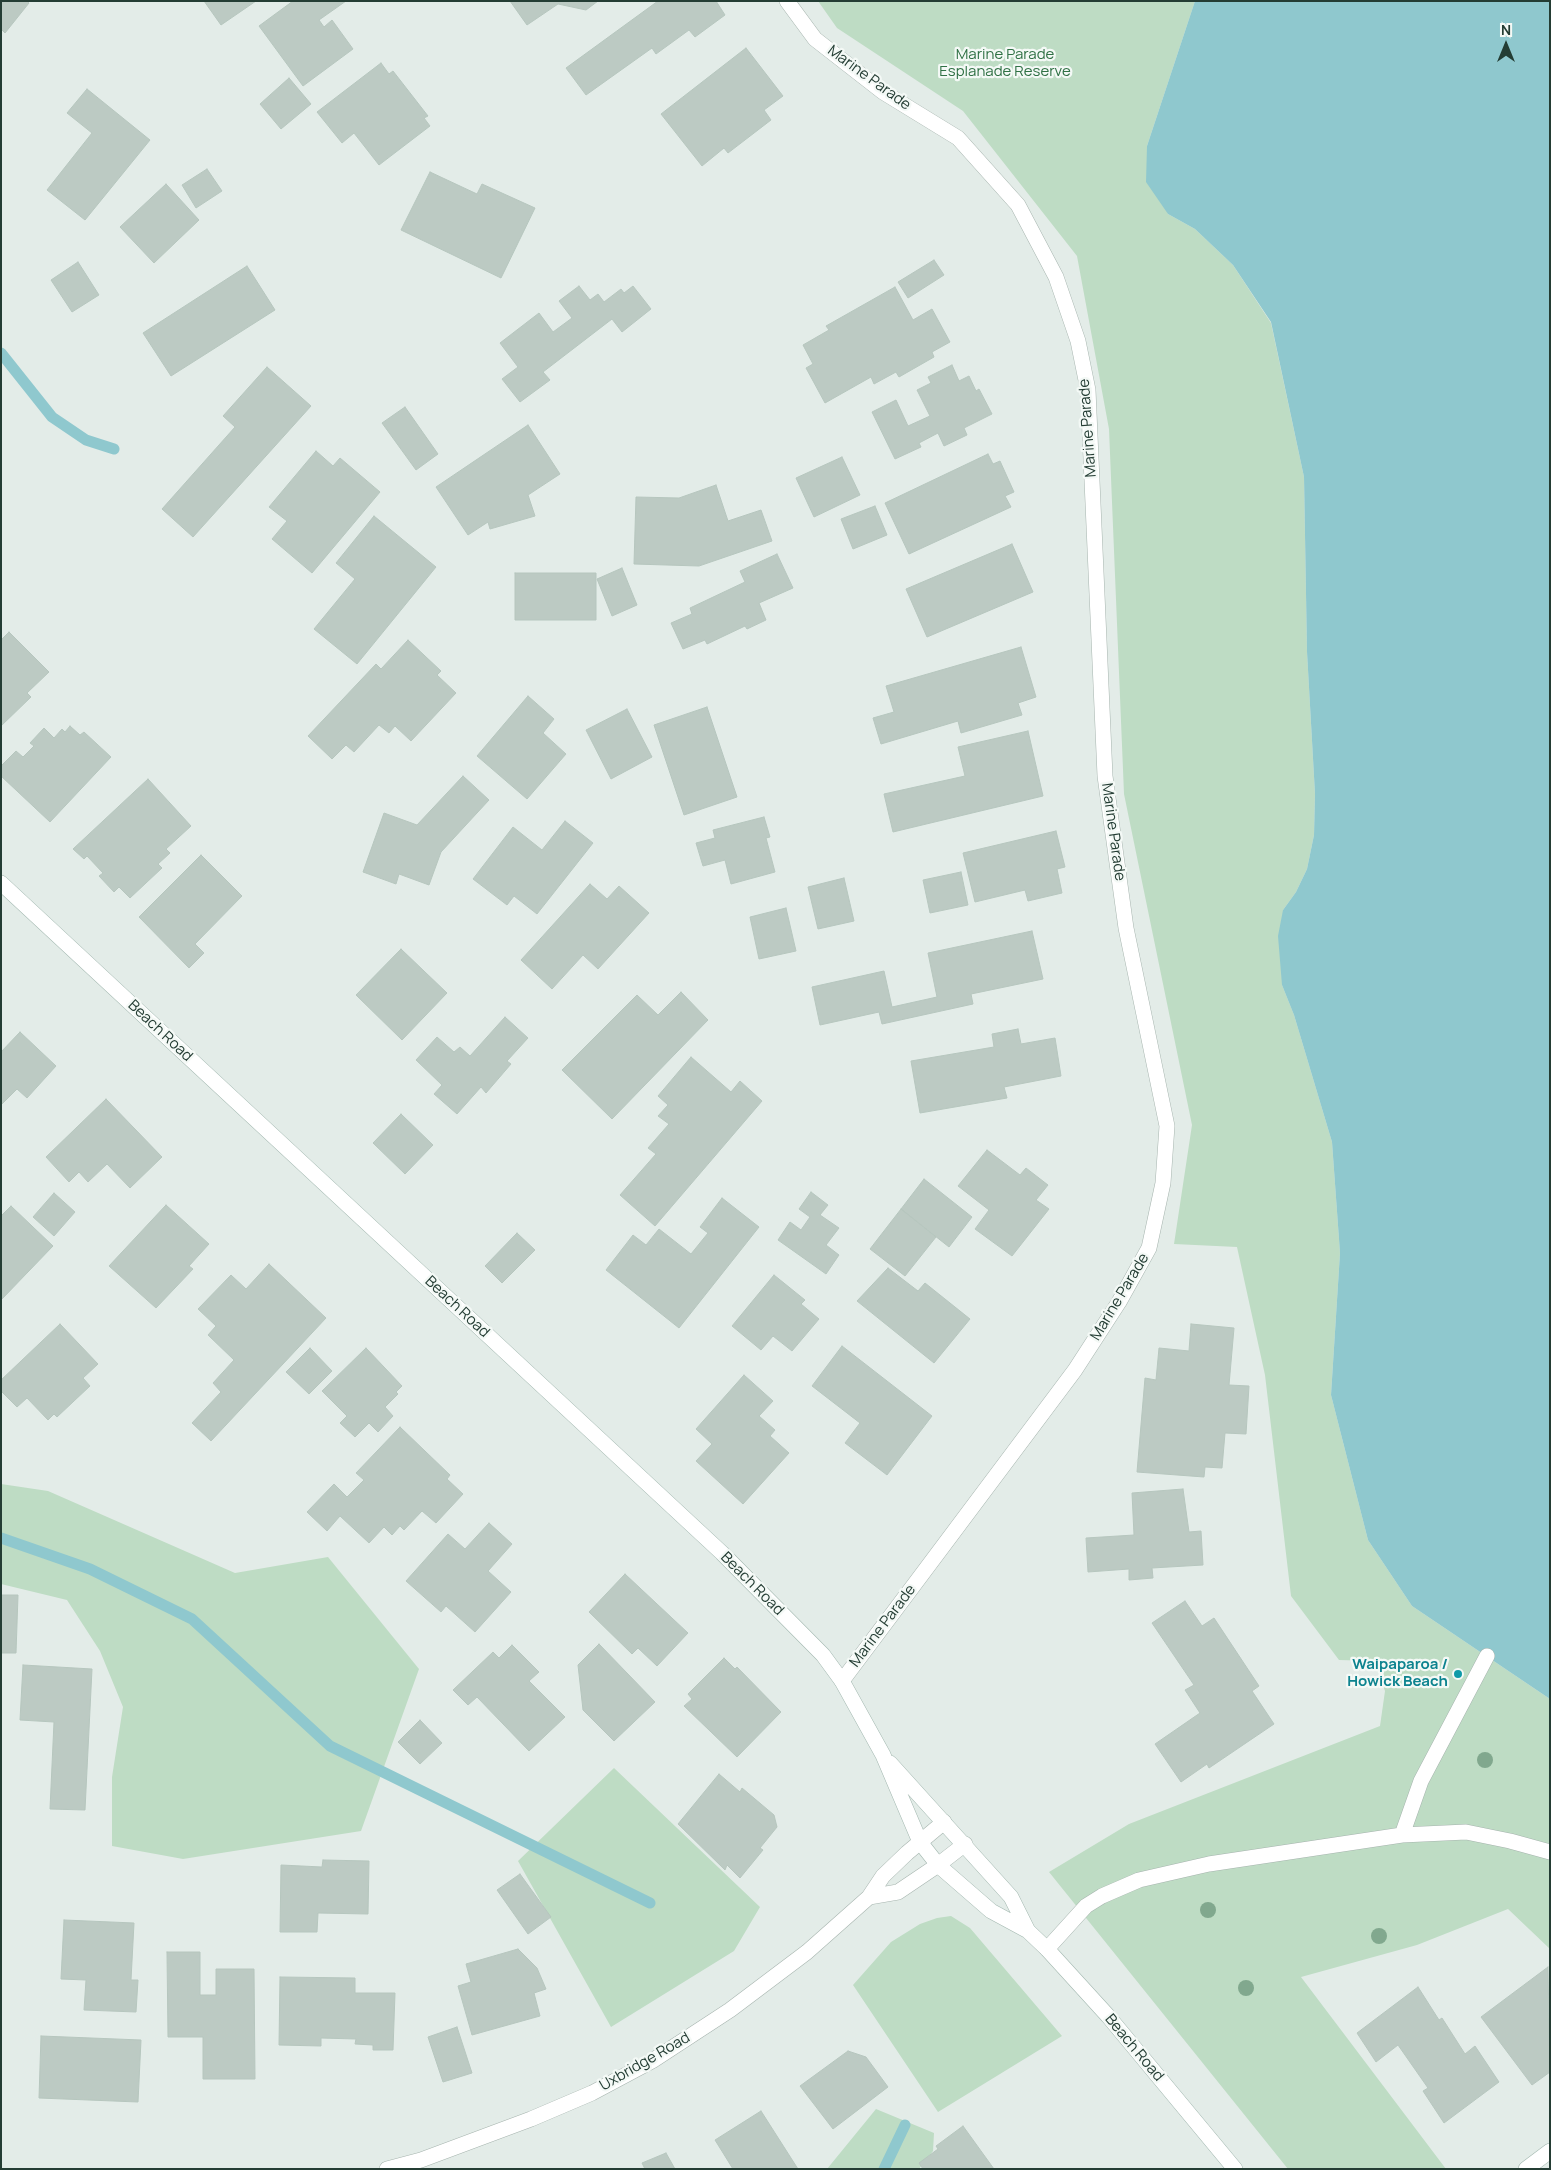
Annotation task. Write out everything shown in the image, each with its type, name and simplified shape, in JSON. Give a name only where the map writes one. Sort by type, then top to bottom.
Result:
[{"type":"street","name":"Marine Parade","points":[[787,1],[815,39],[883,92],[958,138],[1018,205],[1056,277],[1078,341],[1088,390],[1105,776],[1126,928],[1166,1126],[1163,1183],[1149,1248],[1119,1302],[1075,1370],[842,1680]]},
{"type":"street","name":"Beach Road","points":[[1,883],[722,1553],[823,1655],[842,1680],[883,1755],[920,1842],[938,1865],[991,1911],[1028,1931],[1047,1949],[1108,2016],[1235,2169]]},
{"type":"street","points":[[1402,1835],[1421,1781],[1487,1656]]},
{"type":"street","name":"Beach Road","points":[[883,1755],[1011,1897],[1028,1931]]},
{"type":"street","name":"Uxbridge Road","points":[[387,2169],[430,2157],[531,2119],[592,2092],[652,2061],[730,2010],[808,1952],[869,1897],[883,1876],[944,1822]]},
{"type":"street","points":[[1047,1949],[1086,1906],[1102,1896],[1139,1880],[1209,1864],[1402,1835],[1466,1832],[1550,1852]]},
{"type":"street","points":[[869,1897],[898,1892],[965,1844]]},
{"type":"street","points":[[1526,2169],[1550,2151]]},
{"type":"green space","name":"Marine Parade Esplanade Reserve","points":[[818,1],[1195,1],[1147,146],[1168,214],[1195,229],[1233,265],[1271,323],[1304,477],[1307,652],[1315,794],[1314,835],[1307,869],[1296,892],[1283,910],[1282,985],[1294,1015],[1332,1142],[1340,1253],[1331,1395],[1368,1540],[1412,1606],[1550,1699],[1550,1949],[1508,1909],[1417,1945],[1301,1977],[1446,2169],[1288,2169],[1049,1872],[1129,1824],[1380,1726],[1385,1691],[1374,1661],[1339,1660],[1291,1596],[1265,1375],[1237,1247],[1174,1244],[1192,1125],[1124,794],[1109,429],[1077,256],[963,111],[837,28]]},
{"type":"green space","points":[[1,1484],[48,1491],[235,1573],[328,1557],[419,1669],[361,1831],[183,1859],[112,1846],[112,1777],[123,1707],[100,1651],[67,1600],[1,1584]]},
{"type":"green space","points":[[614,1768],[760,1907],[734,1951],[611,2027],[518,1861]]},
{"type":"green space","points":[[951,1916],[970,1928],[1062,2036],[938,2112],[853,1985],[891,1942],[920,1924],[937,1918]]},
{"type":"green space","points":[[876,2109],[934,2133],[933,2151],[919,2169],[827,2169]]},
{"type":"water","points":[[1195,1],[1550,1],[1550,1699],[1412,1606],[1368,1540],[1331,1395],[1340,1253],[1332,1142],[1294,1015],[1282,985],[1278,936],[1283,910],[1296,892],[1307,869],[1314,835],[1315,794],[1307,652],[1304,477],[1271,322],[1233,265],[1195,229],[1168,214],[1146,182],[1147,146]]},
{"type":"building","points":[[1,1],[27,1],[29,3],[5,33],[1,29]]},
{"type":"building","points":[[204,1],[256,1],[221,25]]},
{"type":"building","points":[[293,1],[346,1],[319,20],[324,27],[332,20],[353,49],[303,86],[259,26]]},
{"type":"building","points":[[510,1],[598,1],[586,10],[558,4],[527,25]]},
{"type":"building","points":[[658,1],[716,1],[725,15],[695,37],[689,30],[656,54],[652,48],[586,95],[566,68]]},
{"type":"building","points":[[746,48],[783,96],[764,110],[771,120],[728,153],[724,148],[702,166],[661,114]]},
{"type":"building","points":[[381,63],[389,74],[393,71],[428,116],[424,118],[430,126],[379,165],[354,133],[342,143],[317,112]]},
{"type":"building","points":[[289,78],[311,104],[281,129],[260,104]]},
{"type":"building","points":[[87,89],[150,140],[85,220],[47,190],[92,133],[67,113]]},
{"type":"building","points":[[207,169],[222,191],[196,208],[182,185]]},
{"type":"building","points":[[430,172],[477,194],[482,184],[535,208],[501,278],[401,230]]},
{"type":"building","points":[[166,184],[199,220],[154,263],[120,227]]},
{"type":"building","points":[[934,260],[944,275],[908,298],[898,282]]},
{"type":"building","points":[[78,262],[99,295],[72,312],[51,280]]},
{"type":"building","points":[[247,266],[275,310],[171,376],[143,333]]},
{"type":"building","points":[[579,286],[590,300],[598,294],[604,302],[621,289],[624,293],[633,286],[651,309],[622,332],[612,319],[543,372],[550,380],[520,402],[502,379],[518,367],[500,343],[539,313],[553,332],[572,318],[559,301]]},
{"type":"building","points":[[895,287],[913,320],[932,309],[950,342],[932,352],[934,357],[899,377],[896,372],[874,384],[871,377],[825,403],[806,368],[813,364],[803,345],[829,330],[826,326]]},
{"type":"building","points":[[952,365],[959,381],[969,376],[976,391],[979,389],[992,414],[964,428],[967,435],[944,446],[938,433],[919,443],[921,447],[895,459],[872,412],[896,400],[908,426],[930,416],[917,390],[931,383],[928,377]]},
{"type":"building","points":[[267,367],[311,406],[193,537],[162,509],[235,427],[223,416]]},
{"type":"building","points":[[405,407],[438,454],[416,470],[382,423]]},
{"type":"building","points":[[528,425],[560,474],[528,495],[535,516],[490,529],[488,522],[468,535],[436,487]]},
{"type":"building","points":[[316,451],[333,466],[340,458],[380,492],[312,573],[272,539],[287,521],[269,507]]},
{"type":"building","points":[[988,454],[993,464],[1000,461],[1014,492],[1005,496],[1011,507],[909,554],[885,503]]},
{"type":"building","points":[[842,457],[860,495],[814,517],[796,478]]},
{"type":"building","points":[[716,485],[728,521],[761,510],[772,541],[699,566],[634,564],[636,497],[679,498]]},
{"type":"building","points":[[875,506],[887,535],[853,549],[841,519]]},
{"type":"building","points":[[374,516],[436,567],[357,664],[314,629],[355,579],[336,563]]},
{"type":"building","points":[[1012,544],[1033,592],[927,637],[906,589]]},
{"type":"building","points":[[777,554],[793,588],[759,603],[766,620],[747,629],[745,626],[707,644],[705,640],[683,649],[671,623],[692,614],[690,608],[745,582],[740,571]]},
{"type":"building","points":[[622,568],[637,605],[612,616],[597,579]]},
{"type":"building","points":[[515,573],[596,573],[596,620],[515,620]]},
{"type":"building","points":[[9,632],[49,672],[27,693],[31,697],[1,726],[1,640]]},
{"type":"building","points":[[408,640],[441,671],[437,675],[456,693],[411,741],[395,726],[389,733],[379,725],[354,752],[346,745],[332,759],[308,736],[376,664],[381,669]]},
{"type":"building","points":[[1021,647],[1036,697],[1018,703],[1022,715],[961,733],[958,721],[881,744],[873,718],[894,712],[886,686]]},
{"type":"building","points":[[528,696],[554,719],[543,733],[566,754],[527,799],[477,756]]},
{"type":"building","points":[[707,707],[737,797],[684,815],[654,725]]},
{"type":"building","points":[[627,709],[652,757],[611,779],[586,730]]},
{"type":"building","points":[[70,726],[80,735],[84,732],[111,757],[50,822],[1,776],[1,766],[16,751],[23,757],[34,746],[30,743],[44,728],[54,738],[62,729],[65,732]]},
{"type":"building","points":[[1028,731],[1043,796],[893,832],[884,794],[965,776],[958,747]]},
{"type":"building","points":[[463,776],[489,800],[441,852],[429,885],[399,874],[396,884],[363,872],[384,813],[417,825]]},
{"type":"building","points":[[148,779],[191,826],[166,849],[170,853],[158,864],[162,868],[130,898],[119,887],[114,892],[99,876],[103,873],[87,856],[84,859],[73,849]]},
{"type":"building","points":[[764,817],[770,837],[766,838],[775,872],[731,884],[725,860],[703,866],[696,843],[715,838],[713,830]]},
{"type":"building","points":[[565,821],[593,843],[537,914],[514,896],[507,905],[473,879],[513,827],[542,850]]},
{"type":"building","points":[[1056,831],[1065,867],[1057,869],[1062,893],[1028,901],[1025,890],[975,902],[963,853]]},
{"type":"building","points":[[201,855],[242,896],[195,944],[204,953],[189,968],[139,917]]},
{"type":"building","points":[[961,872],[968,905],[930,913],[923,880]]},
{"type":"building","points":[[844,878],[854,921],[818,929],[808,887]]},
{"type":"building","points":[[590,884],[607,899],[619,886],[649,913],[598,969],[583,955],[552,989],[521,960]]},
{"type":"building","points":[[786,908],[796,951],[759,959],[750,917]]},
{"type":"building","points":[[1032,931],[1043,979],[971,994],[973,1004],[882,1024],[879,1012],[820,1025],[812,987],[884,971],[892,1007],[937,997],[928,953]]},
{"type":"building","points":[[401,949],[447,993],[402,1040],[356,995]]},
{"type":"building","points":[[681,992],[708,1020],[612,1119],[562,1070],[637,995],[658,1015]]},
{"type":"building","points":[[505,1017],[528,1038],[507,1061],[511,1064],[486,1093],[481,1087],[457,1114],[434,1094],[442,1085],[416,1060],[437,1037],[454,1052],[460,1047],[470,1056]]},
{"type":"building","points":[[1018,1029],[1021,1044],[1055,1038],[1061,1076],[1004,1087],[1007,1098],[920,1113],[911,1061],[994,1047],[992,1034]]},
{"type":"building","points":[[20,1032],[56,1066],[27,1098],[17,1089],[1,1105],[1,1052]]},
{"type":"building","points":[[691,1057],[731,1092],[740,1081],[762,1101],[655,1226],[620,1195],[656,1154],[648,1148],[669,1124],[658,1116],[668,1105],[658,1096]]},
{"type":"building","points":[[106,1099],[162,1157],[130,1188],[107,1164],[88,1182],[79,1172],[69,1182],[46,1157]]},
{"type":"building","points":[[401,1114],[433,1145],[405,1174],[373,1143]]},
{"type":"building","points":[[987,1150],[1020,1175],[1026,1168],[1048,1185],[1036,1200],[1049,1209],[1012,1256],[975,1229],[989,1210],[958,1186]]},
{"type":"building","points":[[924,1179],[972,1217],[949,1247],[901,1209]]},
{"type":"building","points":[[811,1192],[828,1205],[820,1215],[839,1228],[826,1245],[839,1255],[826,1274],[778,1240],[790,1222],[801,1230],[810,1217],[799,1209]]},
{"type":"building","points":[[54,1193],[75,1212],[54,1236],[33,1217]]},
{"type":"building","points":[[722,1198],[759,1227],[679,1328],[606,1270],[633,1235],[646,1245],[659,1229],[691,1254],[708,1233],[700,1227]]},
{"type":"building","points":[[166,1205],[209,1244],[189,1266],[193,1269],[156,1308],[109,1266]]},
{"type":"building","points":[[11,1206],[53,1246],[2,1299],[1,1216]]},
{"type":"building","points":[[901,1209],[936,1237],[905,1276],[870,1249]]},
{"type":"building","points":[[517,1233],[535,1250],[502,1283],[485,1266]]},
{"type":"building","points":[[269,1264],[326,1318],[211,1441],[192,1423],[221,1392],[213,1383],[234,1360],[208,1335],[216,1326],[198,1309],[231,1275],[246,1289]]},
{"type":"building","points":[[888,1268],[918,1291],[925,1283],[970,1319],[934,1363],[857,1301]]},
{"type":"building","points":[[774,1275],[805,1300],[801,1304],[819,1319],[792,1351],[773,1336],[761,1350],[732,1326]]},
{"type":"building","points":[[60,1324],[98,1364],[83,1378],[90,1386],[57,1417],[54,1414],[48,1420],[27,1398],[17,1407],[1,1391],[1,1380]]},
{"type":"building","points":[[1191,1324],[1234,1328],[1229,1385],[1249,1386],[1246,1434],[1225,1433],[1222,1468],[1205,1467],[1204,1477],[1137,1472],[1145,1378],[1156,1380],[1159,1348],[1189,1351]]},
{"type":"building","points":[[842,1346],[932,1416],[887,1475],[845,1443],[860,1423],[812,1386]]},
{"type":"building","points":[[310,1348],[332,1371],[309,1394],[286,1372]]},
{"type":"building","points":[[366,1348],[402,1386],[396,1392],[398,1394],[385,1407],[393,1416],[378,1432],[369,1423],[355,1437],[340,1423],[347,1416],[322,1391]]},
{"type":"building","points":[[744,1375],[773,1401],[759,1416],[775,1430],[770,1436],[789,1453],[743,1504],[696,1461],[712,1444],[696,1429]]},
{"type":"building","points":[[400,1427],[450,1475],[447,1479],[463,1494],[436,1523],[422,1511],[404,1530],[400,1526],[392,1535],[384,1527],[369,1543],[340,1516],[327,1531],[307,1512],[334,1484],[347,1497],[364,1480],[356,1473]]},
{"type":"building","points":[[1183,1489],[1189,1532],[1201,1531],[1203,1565],[1152,1568],[1153,1578],[1129,1580],[1129,1569],[1088,1572],[1086,1538],[1134,1535],[1132,1493]]},
{"type":"building","points":[[489,1523],[512,1544],[488,1571],[511,1592],[475,1632],[446,1606],[441,1612],[406,1581],[448,1534],[465,1549]]},
{"type":"building","points":[[625,1574],[688,1633],[657,1666],[638,1648],[632,1654],[589,1612]]},
{"type":"building","points":[[1,1595],[18,1595],[16,1653],[1,1653]]},
{"type":"building","points":[[1185,1601],[1202,1626],[1214,1618],[1259,1686],[1252,1691],[1274,1724],[1209,1768],[1207,1764],[1181,1782],[1155,1744],[1200,1713],[1185,1690],[1194,1685],[1152,1623]]},
{"type":"building","points":[[599,1644],[655,1702],[614,1741],[583,1710],[578,1665]]},
{"type":"building","points":[[512,1645],[539,1672],[529,1681],[565,1717],[529,1751],[477,1697],[468,1705],[453,1690],[493,1652],[499,1658]]},
{"type":"building","points":[[724,1658],[735,1669],[737,1667],[781,1712],[737,1757],[684,1706],[692,1699],[688,1694]]},
{"type":"building","points":[[23,1665],[92,1669],[85,1810],[50,1809],[54,1722],[20,1720]]},
{"type":"building","points":[[420,1720],[442,1743],[420,1764],[398,1742]]},
{"type":"building","points":[[719,1774],[740,1792],[742,1788],[774,1815],[777,1827],[760,1848],[763,1850],[740,1878],[727,1865],[725,1870],[678,1824]]},
{"type":"building","points":[[323,1860],[369,1861],[368,1914],[318,1913],[317,1932],[280,1932],[281,1865],[322,1867]]},
{"type":"building","points":[[520,1874],[551,1917],[528,1934],[497,1890]]},
{"type":"building","points":[[64,1920],[134,1923],[131,1980],[138,1980],[136,2012],[84,2010],[86,1980],[61,1979]]},
{"type":"building","points":[[518,1949],[537,1968],[546,1989],[534,1993],[540,2016],[472,2035],[458,1986],[471,1982],[466,1964]]},
{"type":"building","points":[[167,1952],[200,1952],[200,1995],[216,1995],[216,1969],[254,1969],[255,2079],[203,2079],[203,2037],[168,2037]]},
{"type":"building","points":[[1548,1967],[1550,2072],[1532,2085],[1481,2017]]},
{"type":"building","points":[[280,1977],[355,1978],[355,1993],[395,1993],[393,2050],[373,2050],[373,2045],[355,2044],[356,2039],[321,2038],[321,2046],[279,2045]]},
{"type":"building","points":[[1418,1987],[1439,2020],[1442,2018],[1465,2054],[1475,2046],[1499,2082],[1444,2123],[1423,2091],[1428,2088],[1398,2045],[1376,2062],[1357,2033]]},
{"type":"building","points":[[457,2027],[472,2073],[443,2082],[428,2037]]},
{"type":"building","points":[[41,2036],[141,2040],[138,2102],[39,2098]]},
{"type":"building","points":[[848,2051],[866,2057],[888,2087],[833,2129],[800,2086]]},
{"type":"building","points":[[761,2111],[798,2169],[733,2169],[715,2140]]},
{"type":"building","points":[[963,2126],[994,2169],[923,2169],[919,2163],[938,2149],[936,2146]]},
{"type":"building","points":[[666,2153],[675,2169],[645,2169],[642,2163]]},
{"type":"waterway","points":[[1,353],[52,417],[86,440],[114,449]]},
{"type":"waterway","points":[[1,1538],[90,1569],[192,1619],[330,1746],[650,1903]]},
{"type":"waterway","points":[[884,2169],[905,2125]]},
{"type":"place","name":"Waipaparoa / Howick Beach","points":[[1458,1674]]}]
